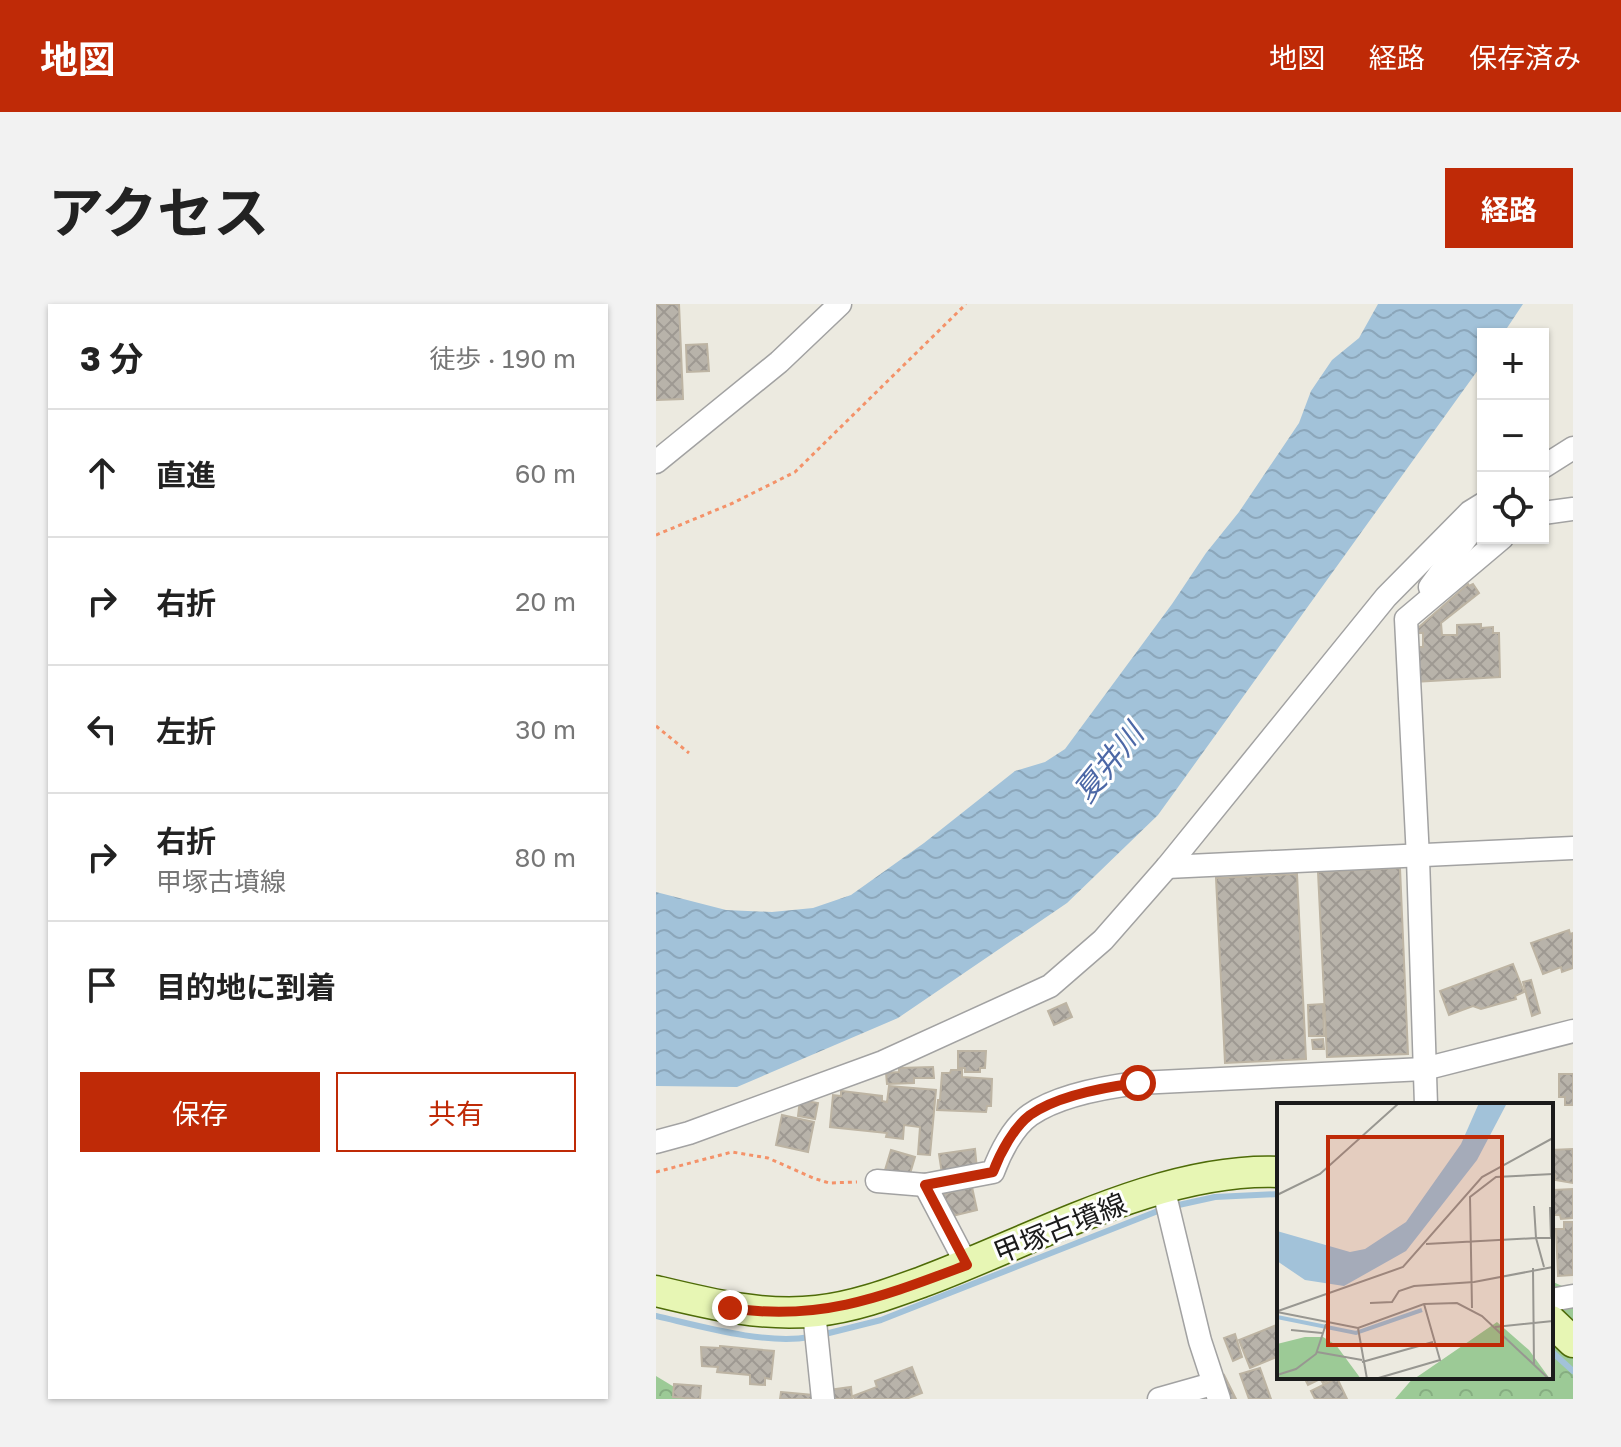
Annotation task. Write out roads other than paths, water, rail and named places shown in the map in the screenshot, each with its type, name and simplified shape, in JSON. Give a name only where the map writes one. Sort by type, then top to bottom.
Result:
[{"type":"main road","name":"甲塚古墳線","points":[[656,1291],[815,1328],[882,1297],[967,1265],[1167,1200],[1233,1174],[1277,1172]]},
{"type":"main road","points":[[1553,1323],[1573,1342]]},
{"type":"street","points":[[656,462],[779,362],[840,304]]},
{"type":"street","points":[[1549,463],[1573,448]]},
{"type":"street","points":[[656,1142],[689,1133],[883,1062],[1050,986],[1103,940],[1167,867],[1386,597],[1477,508]]},
{"type":"street","points":[[1549,512],[1573,509]]},
{"type":"street","points":[[1426,1103],[1412,614],[1477,523]]},
{"type":"street","points":[[1367,621],[1412,614],[1495,544]]},
{"type":"street","points":[[1167,867],[1418,858],[1573,848]]},
{"type":"street","points":[[877,1181],[925,1185],[993,1172],[1013,1135],[1030,1115],[1107,1087],[1424,1069],[1573,1031]]},
{"type":"street","points":[[925,1185],[967,1265]]},
{"type":"street","points":[[1159,1399],[1215,1391],[1167,1200]]},
{"type":"street","points":[[1553,1300],[1573,1296]]},
{"type":"street","points":[[815,1328],[823,1399]]},
{"type":"water","name":"夏井川","points":[[1378,304],[1523,304],[1507,328],[1477,328],[1477,371],[1158,815],[1067,903],[898,1018],[737,1087],[656,1086],[656,892],[726,910],[772,912],[813,908],[851,895],[924,843],[1015,771],[1045,762],[1065,749],[1239,512],[1299,423],[1311,391],[1332,360],[1359,338]]},
{"type":"waterway","points":[[1174,1206],[1215,1197],[1277,1194]]},
{"type":"waterway","points":[[821,1335],[881,1320],[1163,1209]]},
{"type":"waterway","points":[[656,1316],[753,1337],[810,1337]]},
{"type":"waterway","points":[[1553,1353],[1573,1371]]}]
